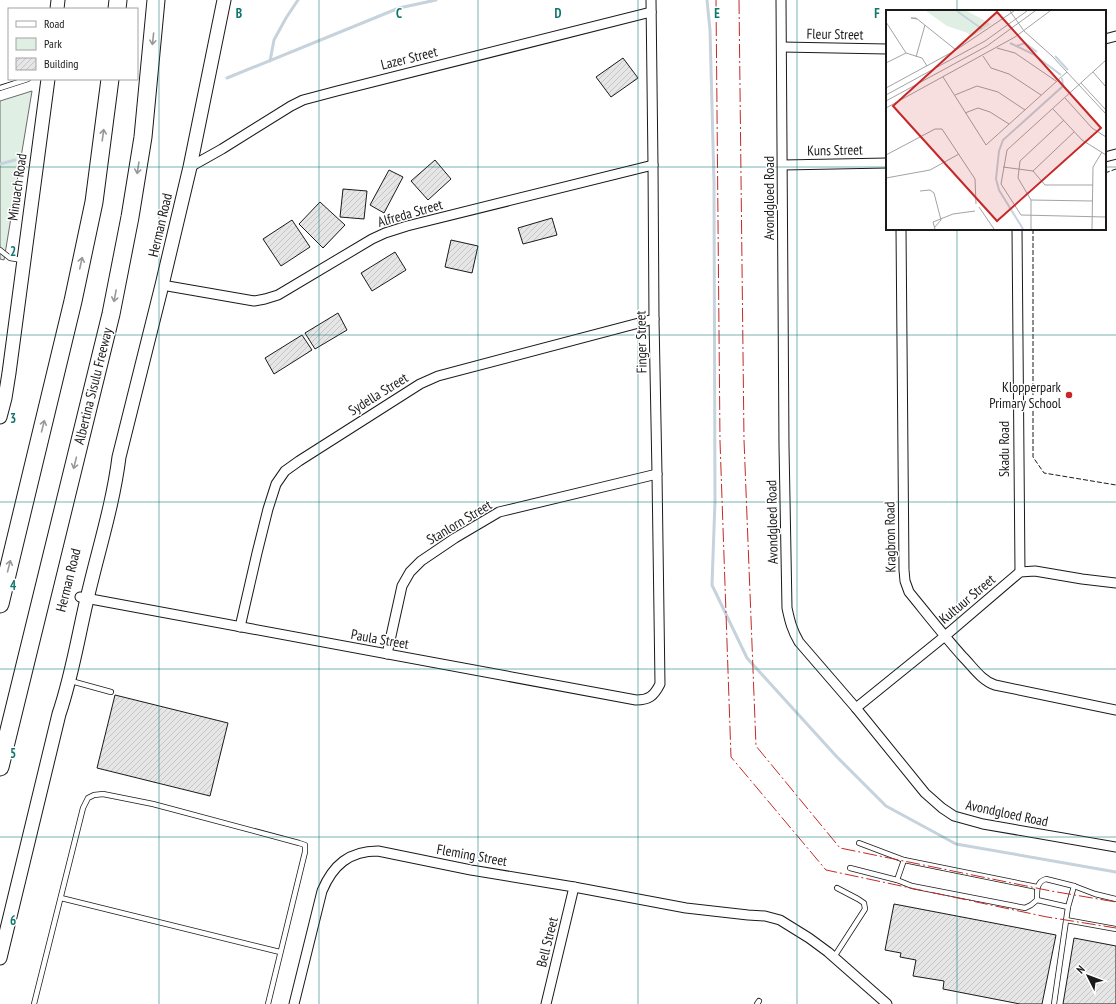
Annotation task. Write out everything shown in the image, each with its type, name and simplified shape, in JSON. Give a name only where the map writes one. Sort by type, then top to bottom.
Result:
[{"type":"highway","name":"Albertina Sisulu Freeway","points":[[0,767],[111,314],[130,217],[143,137],[156,0]]},
{"type":"highway","points":[[0,604],[71,309],[94,202],[110,80]]},
{"type":"main road","name":"Herman Road","points":[[0,958],[59,714],[66,695],[84,598],[109,481],[120,457],[190,167],[224,0]]},
{"type":"main road","name":"Minuach Road","points":[[0,417],[24,260],[48,80]]},
{"type":"main road","name":"Herman Road","points":[[59,714],[58,694],[84,598]]},
{"type":"street","name":"Finger Street","points":[[651,0],[654,320],[660,684]]},
{"type":"street","name":"Avondgloed Road","points":[[781,0],[784,446],[787,608],[790,624],[799,642],[856,708],[925,793],[948,813],[983,824],[1116,847]]},
{"type":"street","name":"Lazer Street","points":[[190,167],[303,100],[651,12]]},
{"type":"street","points":[[1106,40],[1116,36]]},
{"type":"street","name":"Fleur Street","points":[[782,47],[886,49]]},
{"type":"street","points":[[1106,157],[1116,154]]},
{"type":"street","name":"Kuns Street","points":[[782,165],[886,163]]},
{"type":"street","name":"Alfreda Street","points":[[162,285],[254,301],[265,299],[278,295],[372,239],[394,230],[653,165]]},
{"type":"street","name":"Kragbron Road","points":[[901,230],[905,581],[909,592],[981,677],[990,683],[1116,710]]},
{"type":"street","name":"Skadu Road","points":[[1017,230],[1020,572]]},
{"type":"street","name":"Sydella Street","points":[[240,627],[274,489],[281,476],[299,461],[413,388],[438,376],[654,320]]},
{"type":"street","name":"Stanlorn Street","points":[[387,654],[402,586],[410,572],[421,561],[499,512],[657,474]]},
{"type":"street","points":[[1020,572],[1035,571],[1116,583]]},
{"type":"street","name":"Kultuur Street","points":[[856,708],[945,636],[1020,572]]},
{"type":"street","name":"Paula Street","points":[[84,598],[636,700],[651,697],[655,694],[660,684]]},
{"type":"street","name":"Fleming Street","points":[[294,1004],[326,880],[338,866],[350,857],[378,851],[471,870],[686,908],[765,916],[780,920],[809,938],[834,957],[887,1004]]},
{"type":"street","name":"Bell Street","points":[[546,1004],[574,887]]},
{"type":"lane","points":[[0,88],[25,80]]},
{"type":"lane","points":[[0,250],[10,258],[24,260]]},
{"type":"lane","points":[[69,681],[111,692]]},
{"type":"lane","points":[[34,1004],[82,808],[86,800],[94,795],[103,794],[153,804],[305,845],[305,852],[268,1004]]},
{"type":"lane","points":[[858,843],[904,860],[1037,887]]},
{"type":"lane","points":[[897,880],[904,860]]},
{"type":"lane","points":[[850,868],[897,880],[912,886],[1026,908],[1036,900],[1037,887],[1041,880],[1046,879],[1116,899]]},
{"type":"lane","points":[[1054,1004],[1068,907],[1074,886]]},
{"type":"lane","points":[[834,957],[865,909],[864,903],[837,888]]},
{"type":"lane","points":[[61,898],[280,952]]},
{"type":"lane","points":[[1036,900],[1068,907]]},
{"type":"lane","points":[[1066,920],[1116,929]]},
{"type":"green space","points":[[32,91],[4,260],[0,259],[0,101]]},
{"type":"building","points":[[623,58],[638,78],[611,97],[596,77]]},
{"type":"building","points":[[435,160],[451,179],[428,200],[411,181]]},
{"type":"building","points":[[389,170],[403,177],[384,213],[370,205]]},
{"type":"building","points":[[343,189],[367,191],[364,219],[340,217]]},
{"type":"building","points":[[320,202],[345,225],[323,248],[299,224]]},
{"type":"building","points":[[552,218],[557,235],[523,244],[518,228]]},
{"type":"building","points":[[292,220],[310,247],[281,266],[263,239]]},
{"type":"building","points":[[451,240],[478,246],[472,273],[445,267]]},
{"type":"building","points":[[395,252],[406,270],[372,291],[361,273]]},
{"type":"building","points":[[338,313],[347,330],[315,349],[305,333]]},
{"type":"building","points":[[302,335],[312,350],[274,374],[265,358]]},
{"type":"building","points":[[115,695],[228,723],[210,796],[97,768]]},
{"type":"building","points":[[894,904],[1056,935],[1042,1004],[1020,1004],[943,989],[944,981],[913,976],[916,960],[900,957],[901,953],[885,950]]},
{"type":"building","points":[[1074,938],[1116,946],[1116,1004],[1063,1004]]},
{"type":"waterway","points":[[270,61],[274,40],[298,0]]},
{"type":"waterway","points":[[227,78],[399,8],[436,0]]},
{"type":"waterway","points":[[707,0],[710,30],[714,182],[715,501],[712,585],[747,658],[837,757],[886,806],[956,844],[1116,872]]},
{"type":"waterway","points":[[0,164],[15,160]]},
{"type":"fence","points":[[1106,173],[1116,169]]},
{"type":"fence","points":[[1033,230],[1033,457],[1044,473],[1116,485]]},
{"type":"power","points":[[716,0],[720,441],[731,757],[826,870],[1047,917],[1116,928]]},
{"type":"power","points":[[739,0],[744,440],[756,746],[840,848],[1051,891],[1116,902]]},
{"type":"place","name":"Klopperpark Primary School","points":[[1069,395]]}]
